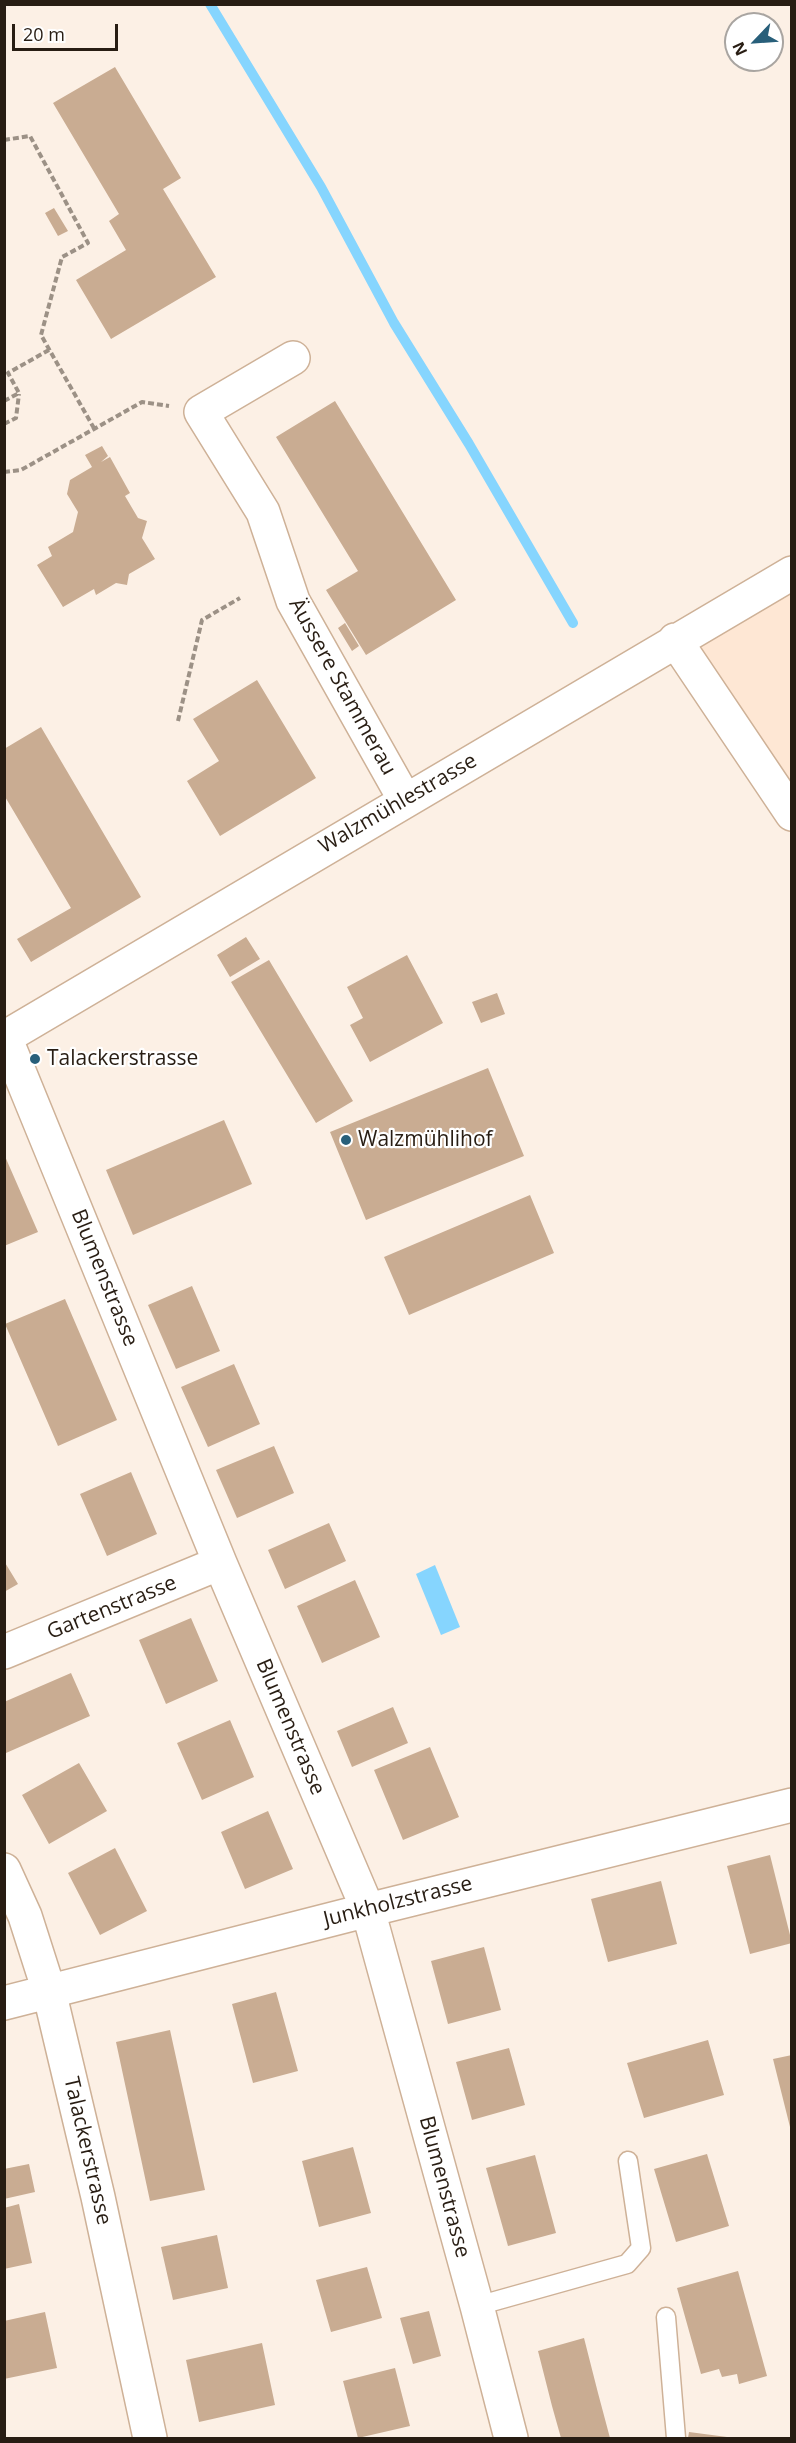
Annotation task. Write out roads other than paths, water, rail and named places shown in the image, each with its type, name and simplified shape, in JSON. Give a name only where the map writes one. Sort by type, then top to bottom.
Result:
[{"type":"street","name":"Äussere Stammerau","points":[[293,358],[201,411],[262,512],[292,601],[405,800]]},
{"type":"street","name":"Walzmühlestrasse","points":[[5,1037],[792,573]]},
{"type":"street","points":[[675,640],[792,814]]},
{"type":"street","name":"Blumenstrasse","points":[[5,1037],[220,1563],[368,1910],[477,2306],[510,2439]]},
{"type":"street","name":"Gartenstrasse","points":[[4,1652],[220,1563]]},
{"type":"street","name":"Junkholzstrasse","points":[[4,2003],[792,1805]]},
{"type":"street","name":"Talackerstrasse","points":[[4,1870],[25,1916],[49,1991],[98,2197],[150,2439]]},
{"type":"lane","points":[[477,2306],[627,2264],[640,2248],[628,2161]]},
{"type":"lane","points":[[666,2317],[676,2439]]},
{"type":"water","points":[[435,1565],[460,1627],[441,1635],[416,1574]]},
{"type":"waterway","points":[[210,4],[321,187],[394,323],[469,444],[573,623]]},
{"type":"place","name":"Talackerstrasse","points":[[35,1059]]},
{"type":"place","name":"Walzmühlihof","points":[[346,1140]]}]
